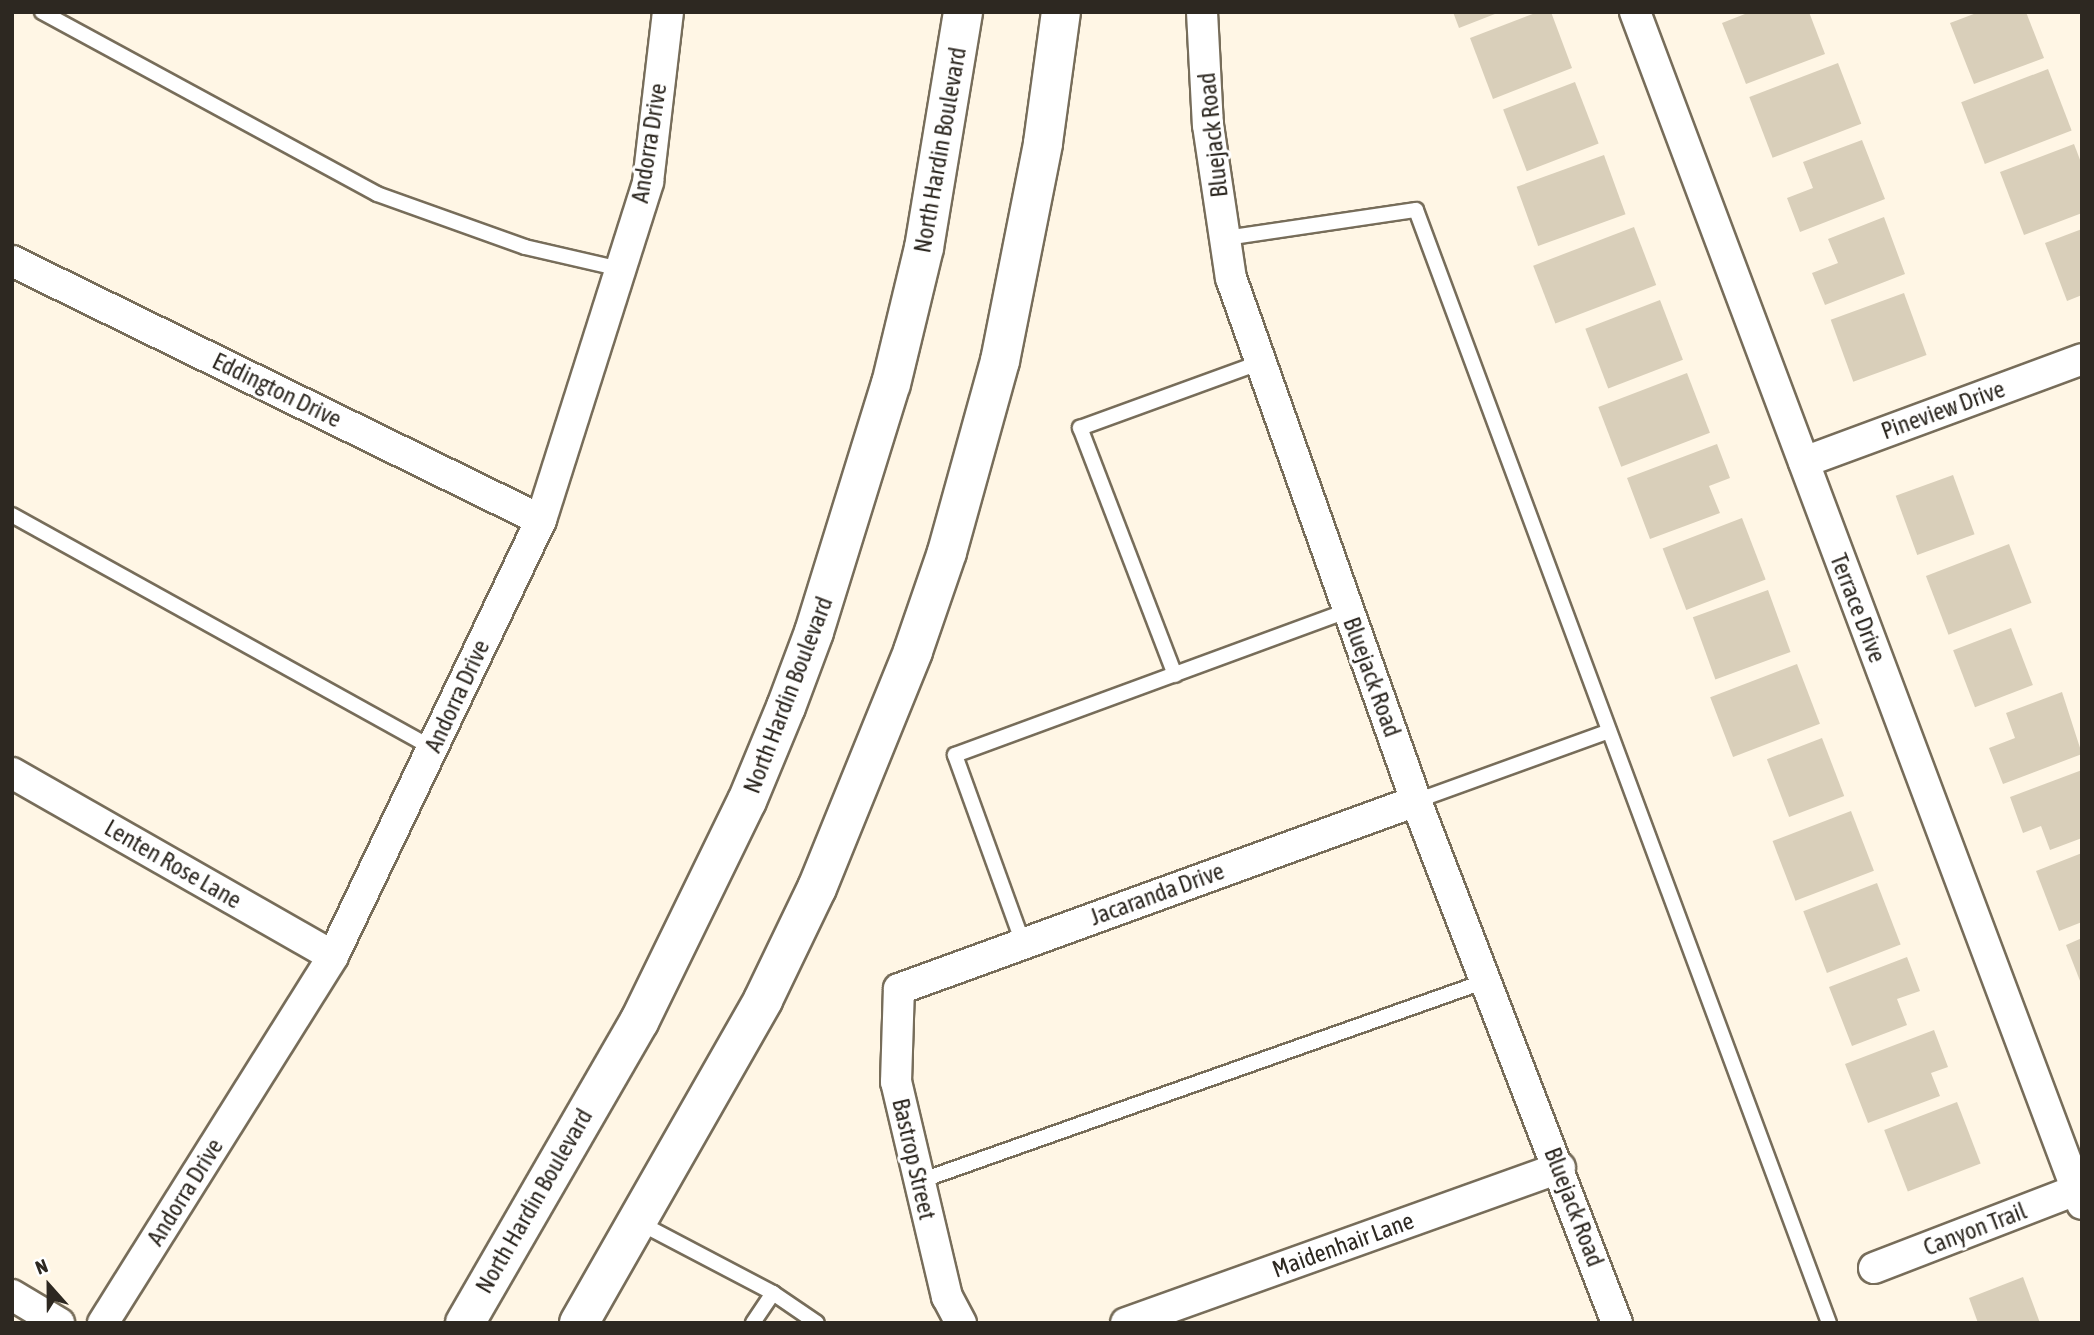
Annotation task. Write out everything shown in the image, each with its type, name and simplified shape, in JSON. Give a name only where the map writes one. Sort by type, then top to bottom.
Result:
[{"type":"main road","name":"North Hardin Boulevard","points":[[464,1323],[639,1022],[747,801],[786,707],[831,581],[891,384],[924,248],[963,12]]},
{"type":"main road","points":[[579,1323],[729,1066],[817,888],[913,650],[947,552],[1000,361],[1043,143],[1061,12]]},
{"type":"street","name":"Andorra Drive","points":[[103,1323],[333,956],[541,520],[648,182],[668,12]]},
{"type":"street","name":"Bluejack Road","points":[[1202,12],[1209,125],[1231,278],[1416,801],[1560,1168],[1617,1323]]},
{"type":"street","name":"Terrace Drive","points":[[1635,12],[2079,1197]]},
{"type":"street","name":"Eddington Drive","points":[[12,261],[541,520]]},
{"type":"street","name":"Pineview Drive","points":[[1804,462],[2082,359]]},
{"type":"street","name":"Lenten Rose Lane","points":[[12,773],[333,956]]},
{"type":"street","name":"Jacaranda Drive","points":[[899,989],[1416,801]]},
{"type":"street","name":"Bastrop Street","points":[[899,989],[896,1082],[917,1182],[947,1297],[961,1323]]},
{"type":"street","name":"Maidenhair Lane","points":[[1126,1323],[1560,1168]]},
{"type":"street","name":"Canyon Trail","points":[[1874,1268],[2079,1197]]},
{"type":"street","points":[[12,1295],[59,1323]]},
{"type":"lane","points":[[42,12],[377,194],[525,247],[620,269]]},
{"type":"lane","points":[[1226,238],[1416,210],[1829,1323]]},
{"type":"lane","points":[[1175,675],[1080,428],[1261,362]]},
{"type":"lane","points":[[12,514],[433,748]]},
{"type":"lane","points":[[1023,943],[955,755],[1349,610]]},
{"type":"lane","points":[[1416,801],[1609,731]]},
{"type":"lane","points":[[917,1182],[1486,981]]},
{"type":"lane","points":[[638,1222],[773,1293],[817,1323]]},
{"type":"lane","points":[[753,1323],[773,1293]]},
{"type":"building","points":[[1453,12],[1500,12],[1459,28]]},
{"type":"building","points":[[1538,12],[1551,12],[1572,68],[1493,99],[1470,38]]},
{"type":"building","points":[[1750,12],[1809,12],[1825,54],[1746,84],[1722,23]]},
{"type":"building","points":[[1979,12],[2026,12],[2044,58],[1974,84],[1950,23]]},
{"type":"building","points":[[1838,63],[1861,124],[1773,158],[1749,97]]},
{"type":"building","points":[[2048,69],[2072,131],[1985,164],[1961,102]]},
{"type":"building","points":[[1575,82],[1599,144],[1527,171],[1503,110]]},
{"type":"building","points":[[1862,140],[1885,199],[1800,232],[1787,198],[1813,188],[1803,162]]},
{"type":"building","points":[[2074,144],[2082,165],[2082,213],[2024,235],[2000,172]]},
{"type":"building","points":[[1604,155],[1626,214],[1538,246],[1517,187]]},
{"type":"building","points":[[1884,217],[1905,274],[1825,305],[1812,273],[1838,263],[1828,239]]},
{"type":"building","points":[[1634,227],[1656,285],[1555,324],[1533,266]]},
{"type":"building","points":[[2082,229],[2082,295],[2067,301],[2045,243]]},
{"type":"building","points":[[1904,293],[1927,355],[1853,382],[1831,320]]},
{"type":"building","points":[[1660,300],[1683,360],[1608,388],[1585,329]]},
{"type":"building","points":[[1687,373],[1710,433],[1621,467],[1598,407]]},
{"type":"building","points":[[1717,444],[1730,478],[1709,486],[1720,513],[1650,539],[1627,478]]},
{"type":"building","points":[[1953,475],[1975,534],[1917,555],[1896,496]]},
{"type":"building","points":[[1742,518],[1766,580],[1686,610],[1663,548]]},
{"type":"building","points":[[2009,544],[2032,603],[1948,635],[1926,576]]},
{"type":"building","points":[[1768,590],[1791,652],[1715,679],[1693,617]]},
{"type":"building","points":[[2011,628],[2033,685],[1975,707],[1953,650]]},
{"type":"building","points":[[1797,664],[1820,724],[1733,757],[1710,697]]},
{"type":"building","points":[[2062,692],[2082,754],[2003,784],[1989,748],[2015,738],[2006,713]]},
{"type":"building","points":[[1822,738],[1844,796],[1789,817],[1767,759]]},
{"type":"building","points":[[2082,770],[2082,838],[2050,850],[2041,826],[2023,833],[2010,797]]},
{"type":"building","points":[[1851,811],[1874,871],[1796,901],[1773,841]]},
{"type":"building","points":[[2082,853],[2082,922],[2059,931],[2036,871]]},
{"type":"building","points":[[1877,883],[1901,945],[1827,973],[1803,911]]},
{"type":"building","points":[[2082,938],[2082,986],[2066,945]]},
{"type":"building","points":[[1907,957],[1920,991],[1897,999],[1907,1025],[1852,1046],[1829,987]]},
{"type":"building","points":[[1934,1030],[1948,1067],[1931,1073],[1940,1096],[1868,1123],[1845,1064]]},
{"type":"building","points":[[1957,1102],[1981,1164],[1908,1192],[1884,1130]]},
{"type":"building","points":[[2023,1277],[2040,1323],[1978,1323],[1969,1298]]}]
